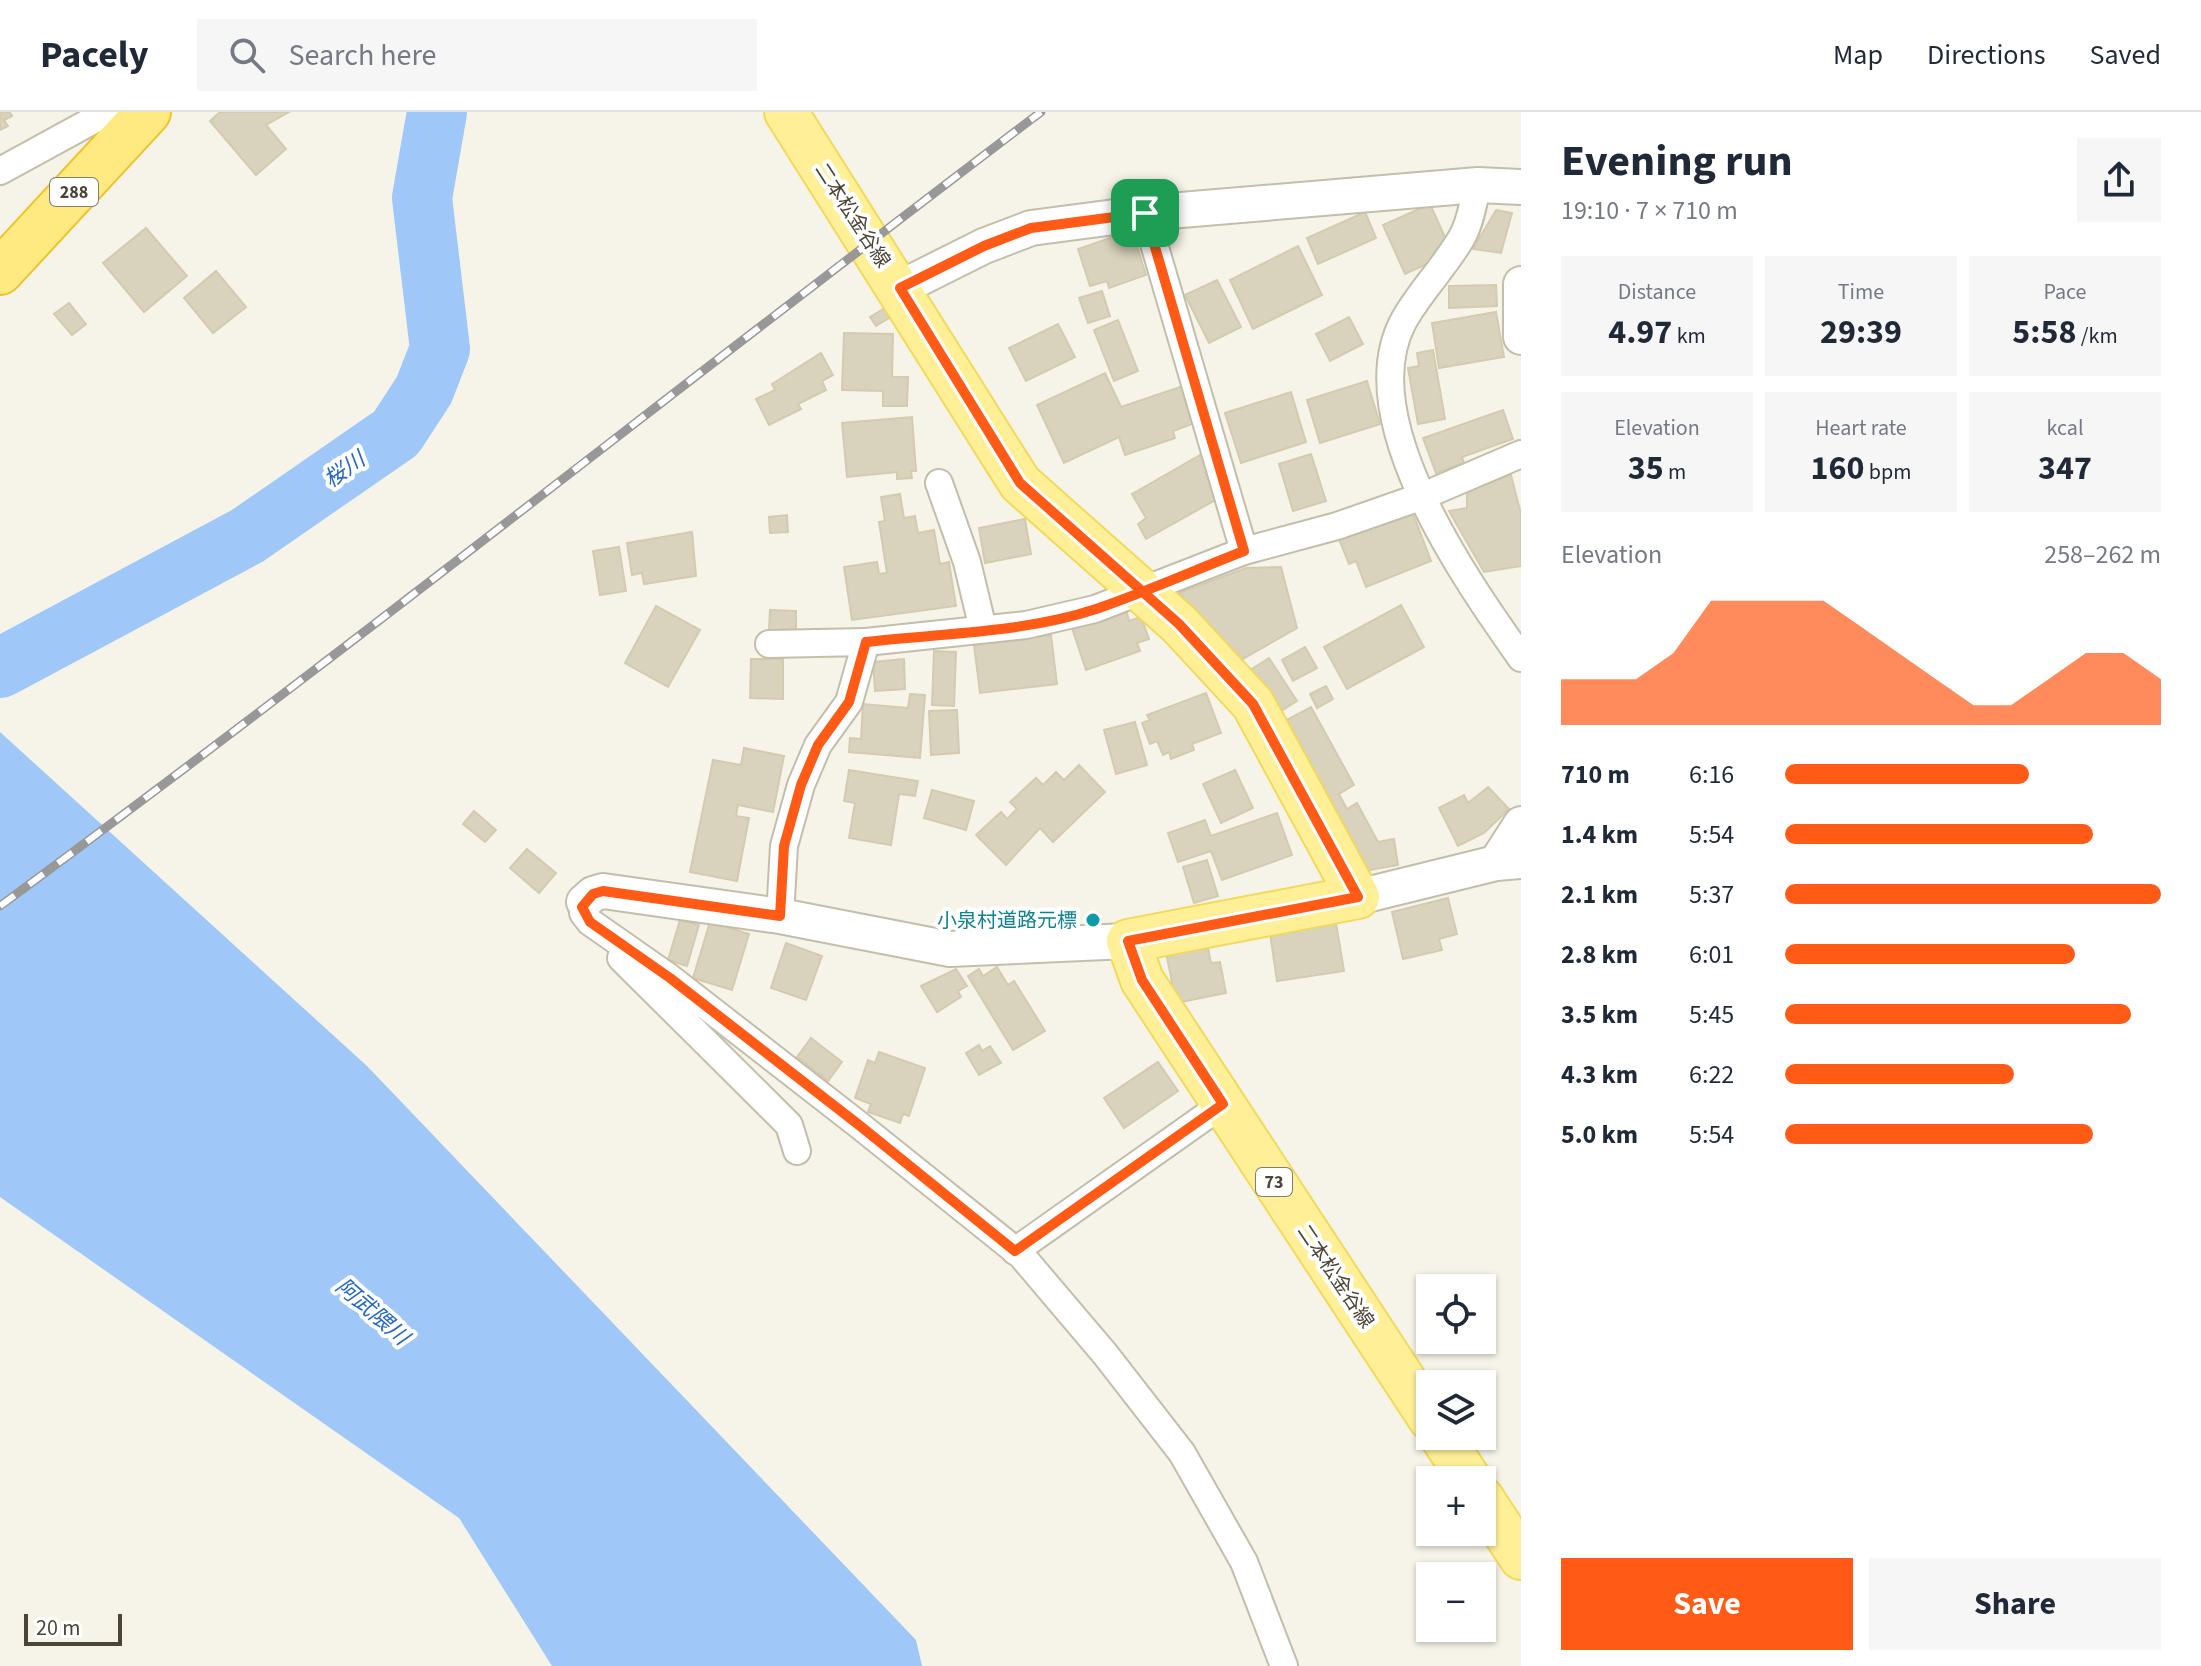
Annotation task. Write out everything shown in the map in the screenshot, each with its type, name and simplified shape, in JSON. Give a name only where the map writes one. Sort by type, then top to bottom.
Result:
[{"type":"highway","name":"288","points":[[0,272],[148,112]]},
{"type":"main road","name":"二本松金谷線","points":[[786,112],[900,288],[1020,483],[1142,590],[1222,667],[1253,704],[1358,897]]},
{"type":"main road","points":[[1128,941],[1358,897]]},
{"type":"main road","name":"二本松金谷線","points":[[1128,941],[1142,980],[1416,1398]]},
{"type":"main road","points":[[1496,1520],[1521,1558]]},
{"type":"street","points":[[0,171],[108,112]]},
{"type":"street","points":[[900,288],[984,246],[1031,228],[1145,213],[1478,185],[1521,187]]},
{"type":"street","points":[[1478,185],[1464,234],[1402,323],[1390,368],[1395,430],[1443,538],[1521,658]]},
{"type":"street","points":[[1145,213],[1244,551]]},
{"type":"street","points":[[1521,284],[1521,337]]},
{"type":"street","points":[[769,644],[866,642],[1026,625],[1095,609],[1244,551],[1423,496],[1521,454]]},
{"type":"street","points":[[939,483],[967,562],[983,629]]},
{"type":"street","points":[[780,916],[784,846],[801,785],[818,745],[849,702],[866,642]]},
{"type":"street","points":[[1358,897],[1509,862],[1521,824]]},
{"type":"street","points":[[1128,941],[950,949],[780,916],[603,891],[593,894],[584,902],[583,913],[606,935],[670,978],[1015,1251],[1105,1354],[1182,1453],[1244,1562],[1284,1666]]},
{"type":"street","points":[[606,935],[625,965],[789,1125],[797,1151]]},
{"type":"street","points":[[1015,1251],[1223,1104]]},
{"type":"water","name":"阿武隈川","points":[[0,732],[367,1066],[916,1640],[922,1666],[552,1666],[459,1518],[0,1197]]},
{"type":"building","points":[[0,112],[10,112],[12,116],[4,120],[8,126],[0,130]]},
{"type":"building","points":[[220,112],[289,112],[266,125],[286,149],[256,175],[210,121]]},
{"type":"building","points":[[1430,204],[1448,244],[1440,247],[1444,256],[1405,274],[1383,225]]},
{"type":"building","points":[[1496,210],[1512,213],[1501,253],[1473,249]]},
{"type":"building","points":[[1365,212],[1376,238],[1318,264],[1307,238]]},
{"type":"building","points":[[146,228],[187,276],[144,312],[103,263]]},
{"type":"building","points":[[1121,234],[1123,241],[1134,237],[1146,275],[1109,288],[1107,281],[1090,286],[1078,249]]},
{"type":"building","points":[[1298,246],[1322,295],[1253,329],[1230,280]]},
{"type":"building","points":[[216,271],[246,307],[213,333],[184,298]]},
{"type":"building","points":[[1217,280],[1241,327],[1209,343],[1185,295]]},
{"type":"building","points":[[1496,285],[1497,306],[1449,308],[1449,286]]},
{"type":"building","points":[[1102,291],[1110,316],[1088,323],[1079,298]]},
{"type":"building","points":[[69,303],[86,324],[72,335],[54,314]]},
{"type":"building","points":[[893,303],[899,312],[876,326],[870,317]]},
{"type":"building","points":[[1496,312],[1504,357],[1439,368],[1432,323]]},
{"type":"building","points":[[1349,317],[1363,344],[1330,361],[1316,334]]},
{"type":"building","points":[[1118,320],[1138,371],[1114,381],[1094,330]]},
{"type":"building","points":[[1058,324],[1075,357],[1026,381],[1009,348]]},
{"type":"building","points":[[844,333],[893,334],[892,377],[908,377],[907,406],[883,406],[883,391],[842,390]]},
{"type":"building","points":[[1433,350],[1445,419],[1418,424],[1408,368],[1419,366],[1417,353]]},
{"type":"building","points":[[821,353],[833,375],[822,381],[826,390],[798,404],[801,409],[769,425],[756,399],[775,390],[772,384]]},
{"type":"building","points":[[1105,373],[1121,407],[1183,386],[1195,423],[1173,431],[1175,438],[1125,455],[1119,437],[1064,463],[1037,405]]},
{"type":"building","points":[[1367,381],[1380,424],[1320,443],[1307,400]]},
{"type":"building","points":[[1291,392],[1306,442],[1241,463],[1225,413]]},
{"type":"building","points":[[1503,410],[1513,439],[1462,457],[1464,463],[1436,473],[1423,438]]},
{"type":"building","points":[[912,417],[916,471],[911,471],[912,478],[897,479],[897,472],[847,477],[842,423]]},
{"type":"building","points":[[1311,454],[1326,501],[1293,511],[1279,464]]},
{"type":"building","points":[[1200,455],[1210,471],[1205,473],[1219,498],[1146,539],[1138,524],[1146,518],[1132,494]]},
{"type":"building","points":[[1511,475],[1521,514],[1521,566],[1484,572],[1449,511],[1467,508],[1467,491]]},
{"type":"building","points":[[900,494],[904,518],[915,516],[918,533],[934,530],[940,564],[949,562],[956,606],[852,620],[844,567],[877,562],[879,574],[887,573],[879,522],[885,521],[881,497]]},
{"type":"building","points":[[1412,511],[1431,561],[1366,587],[1356,561],[1349,564],[1339,539]]},
{"type":"building","points":[[787,515],[788,532],[770,533],[769,517]]},
{"type":"building","points":[[1025,519],[1031,554],[985,563],[979,528]]},
{"type":"building","points":[[692,532],[696,576],[644,584],[642,573],[632,575],[627,543]]},
{"type":"building","points":[[619,547],[626,591],[600,595],[593,551]]},
{"type":"building","points":[[1281,567],[1297,628],[1241,660],[1179,593],[1246,568]]},
{"type":"building","points":[[1401,605],[1424,647],[1347,689],[1324,647]]},
{"type":"building","points":[[656,606],[700,630],[668,687],[625,663]]},
{"type":"building","points":[[1126,609],[1129,621],[1141,617],[1149,639],[1137,643],[1140,651],[1086,670],[1072,628]]},
{"type":"building","points":[[770,610],[796,611],[796,630],[769,630]]},
{"type":"building","points":[[1051,635],[1057,684],[980,693],[974,645]]},
{"type":"building","points":[[1305,647],[1317,668],[1293,681],[1282,660]]},
{"type":"building","points":[[934,651],[956,652],[954,706],[932,705]]},
{"type":"building","points":[[1269,658],[1297,701],[1275,715],[1247,672]]},
{"type":"building","points":[[751,659],[783,659],[783,699],[750,698]]},
{"type":"building","points":[[904,659],[905,689],[875,691],[873,662]]},
{"type":"building","points":[[1326,686],[1333,699],[1317,708],[1310,694]]},
{"type":"building","points":[[1206,693],[1221,733],[1192,744],[1194,750],[1171,759],[1169,752],[1163,755],[1157,741],[1150,744],[1142,723],[1150,720],[1147,715]]},
{"type":"building","points":[[910,694],[925,695],[920,758],[849,752],[850,738],[861,739],[863,704],[908,708]]},
{"type":"building","points":[[1311,707],[1354,785],[1339,794],[1347,809],[1357,803],[1378,842],[1394,839],[1398,865],[1365,871],[1281,723]]},
{"type":"building","points":[[957,710],[959,753],[931,755],[929,711]]},
{"type":"building","points":[[1135,722],[1147,765],[1116,774],[1104,730]]},
{"type":"building","points":[[744,748],[784,756],[773,812],[738,805],[736,816],[749,818],[737,881],[690,872],[713,760],[741,765]]},
{"type":"building","points":[[1079,765],[1105,792],[1053,842],[1040,828],[1006,865],[976,835],[1001,812],[1007,819],[1017,809],[1010,802],[1036,778],[1043,785],[1056,772],[1064,780]]},
{"type":"building","points":[[849,770],[918,781],[915,796],[899,794],[891,845],[849,838],[855,803],[844,801]]},
{"type":"building","points":[[1235,770],[1253,808],[1221,823],[1203,784]]},
{"type":"building","points":[[1488,787],[1509,809],[1484,833],[1458,846],[1439,808],[1464,795],[1468,803]]},
{"type":"building","points":[[932,790],[974,801],[966,830],[924,818]]},
{"type":"building","points":[[474,811],[496,830],[485,842],[463,824]]},
{"type":"building","points":[[1277,813],[1292,855],[1222,880],[1211,851],[1178,862],[1168,833],[1205,820],[1211,836]]},
{"type":"building","points":[[527,849],[556,873],[539,893],[510,868]]},
{"type":"building","points":[[1207,860],[1218,896],[1194,903],[1183,867]]},
{"type":"building","points":[[1448,898],[1457,934],[1439,939],[1442,950],[1403,959],[1392,912]]},
{"type":"building","points":[[680,920],[699,925],[687,966],[668,960]]},
{"type":"building","points":[[710,922],[749,934],[732,990],[693,978]]},
{"type":"building","points":[[1336,923],[1344,971],[1277,981],[1270,933]]},
{"type":"building","points":[[786,943],[822,956],[806,1000],[771,988]]},
{"type":"building","points":[[1207,943],[1211,963],[1220,962],[1226,993],[1176,1003],[1166,952]]},
{"type":"building","points":[[997,967],[1008,985],[1014,981],[1045,1031],[1013,1050],[968,976],[979,969],[983,976]]},
{"type":"building","points":[[956,969],[967,986],[958,991],[961,997],[937,1012],[921,986]]},
{"type":"building","points":[[811,1038],[842,1062],[828,1081],[797,1057]]},
{"type":"building","points":[[979,1045],[982,1051],[990,1046],[1001,1063],[979,1075],[966,1053]]},
{"type":"building","points":[[879,1052],[925,1068],[909,1116],[903,1114],[900,1123],[868,1112],[871,1104],[855,1098],[868,1060],[875,1063]]},
{"type":"building","points":[[1158,1062],[1178,1091],[1124,1128],[1104,1098]]},
{"type":"waterway","name":"桜川","points":[[0,668],[247,536],[396,433],[424,390],[440,349],[422,198],[437,112]]},
{"type":"railway","points":[[0,906],[262,710],[1041,112]]},
{"type":"place","name":"小泉村道路元標","points":[[1093,920]]},
{"type":"route","points":[[1145,213],[1031,228],[984,246],[900,288],[1020,483],[1083,541],[1142,590],[1179,624],[1253,704],[1358,897],[1128,941],[1142,980],[1223,1104],[1015,1251],[670,978],[606,935],[590,922],[582,907],[593,894],[603,891],[780,916],[784,846],[801,785],[818,745],[849,702],[866,642],[1026,625],[1095,609],[1142,590],[1244,551],[1145,213]]}]
